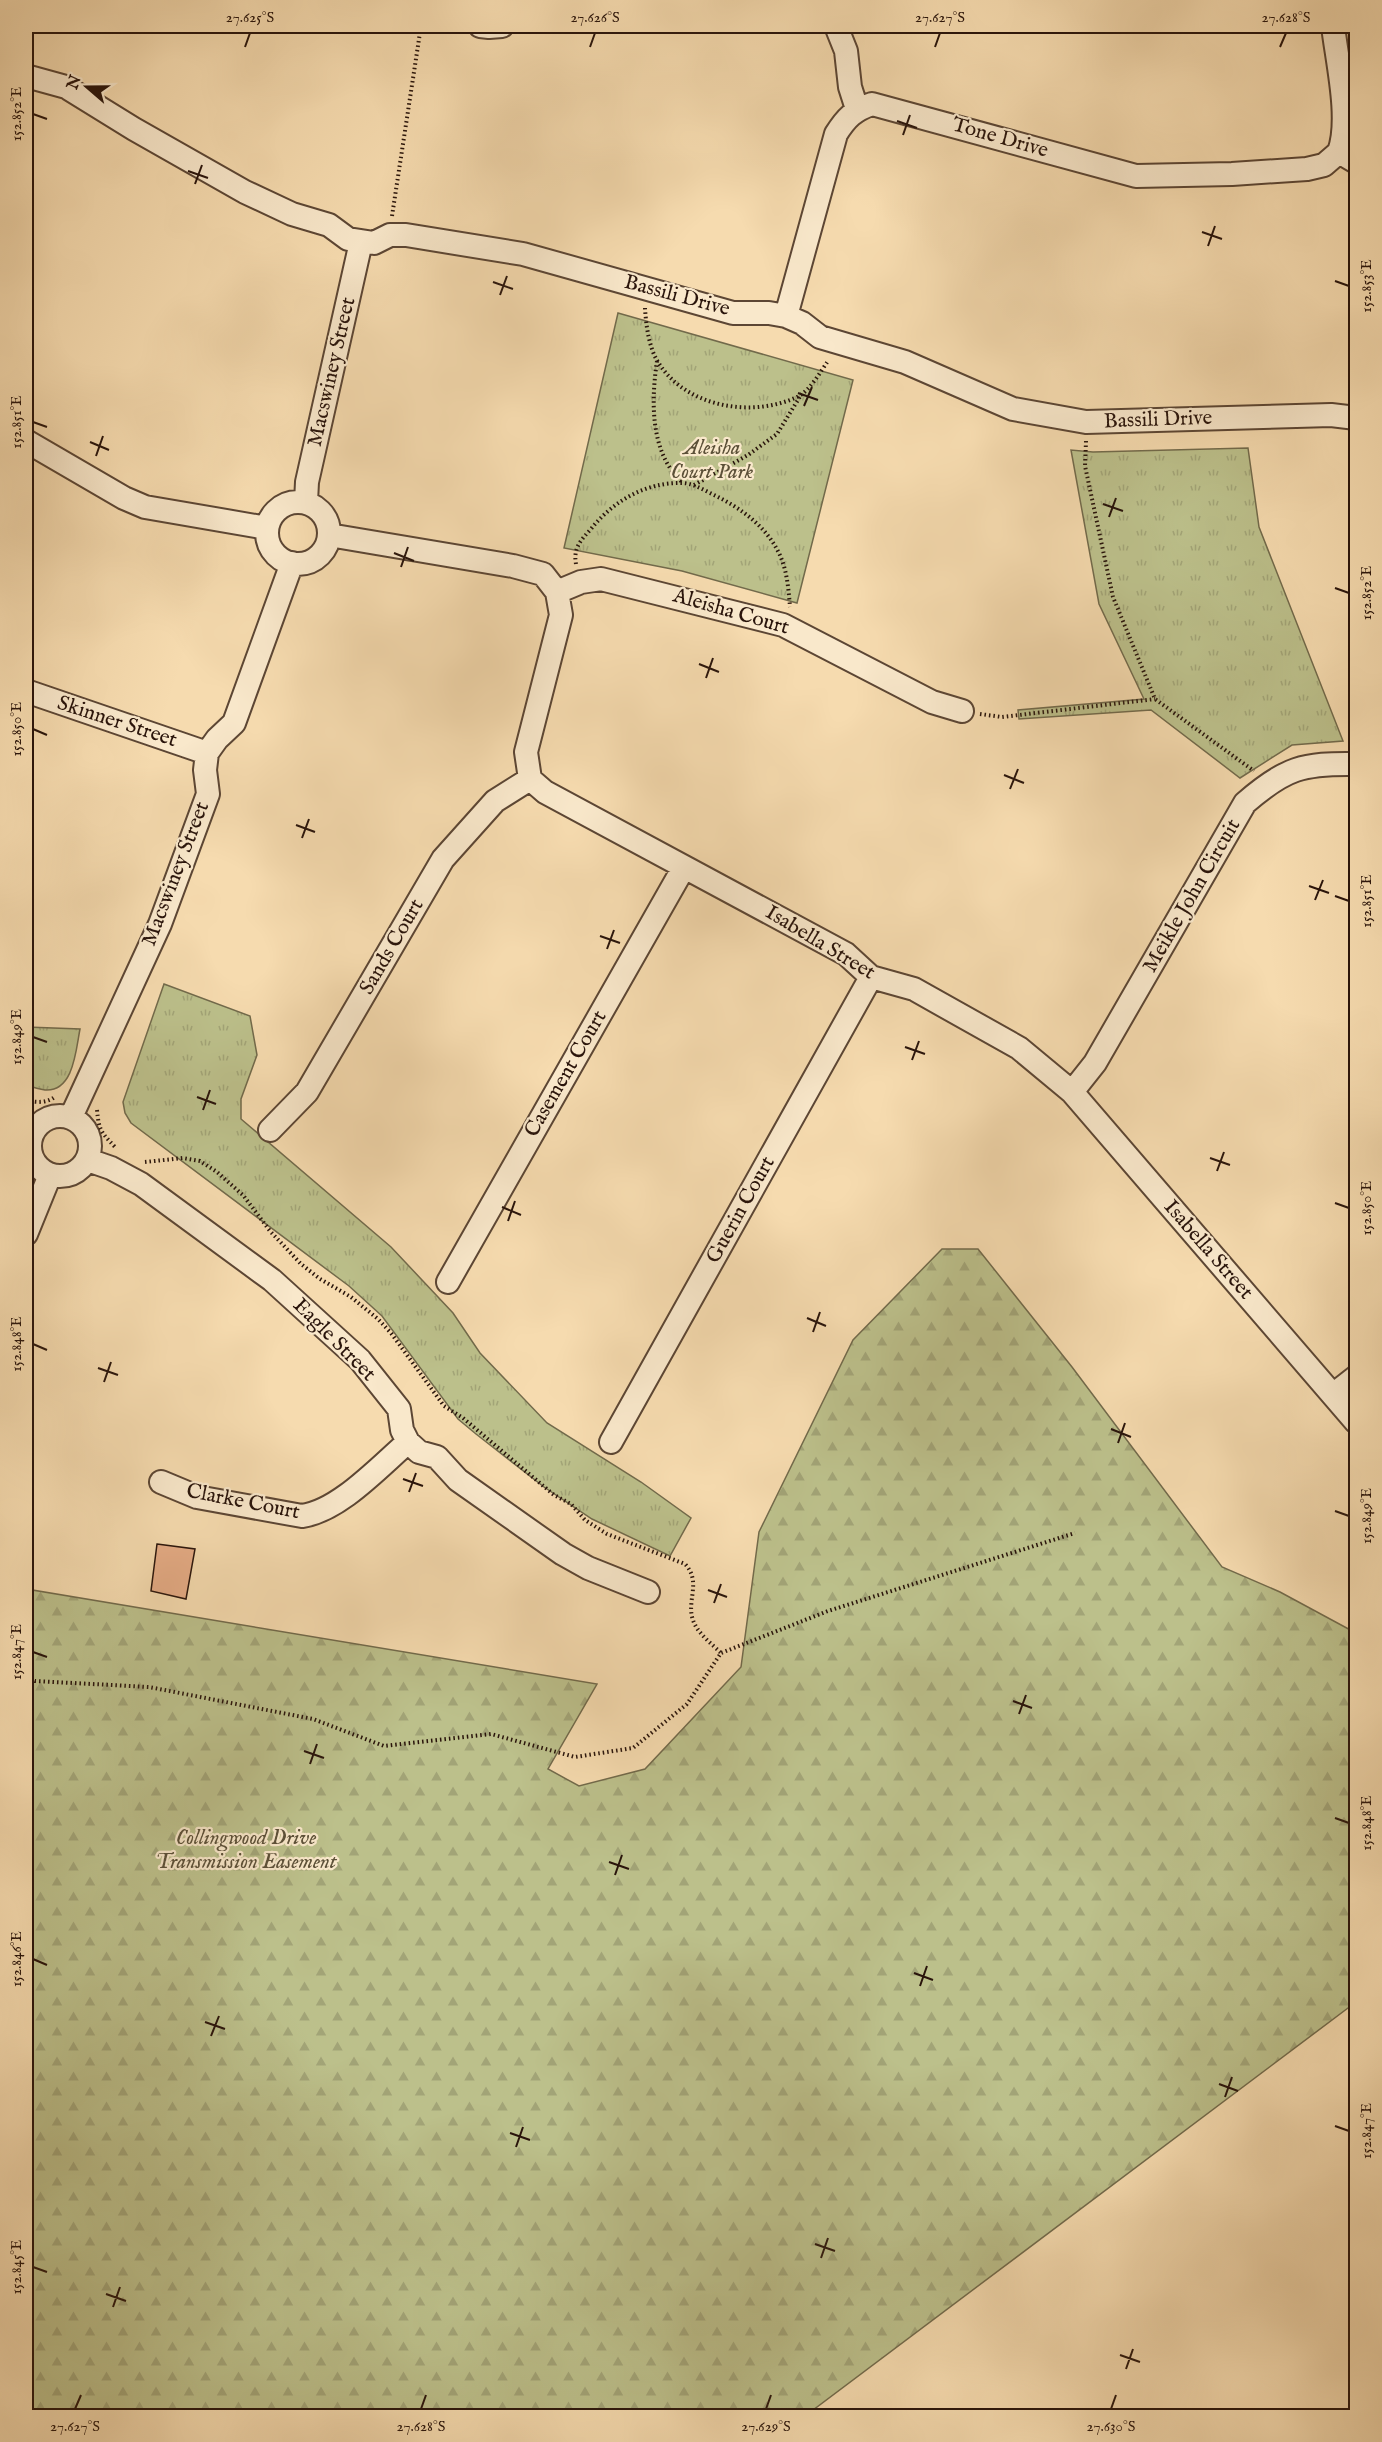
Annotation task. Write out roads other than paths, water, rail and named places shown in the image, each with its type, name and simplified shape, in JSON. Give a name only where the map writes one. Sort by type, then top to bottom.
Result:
[{"type":"street","points":[[480,26],[502,26]]},
{"type":"street","points":[[786,316],[836,134],[846,118],[857,110],[850,87],[846,51],[836,26]]},
{"type":"street","points":[[1333,26],[1344,138],[1348,157]]},
{"type":"street","points":[[26,76],[66,87],[134,129],[245,192],[292,214],[329,225],[348,239],[361,242]]},
{"type":"street","name":"Tone Drive","points":[[857,110],[872,104],[887,106],[1136,176],[1232,174],[1306,169],[1348,157]]},
{"type":"street","name":"Bassili Drive","points":[[361,242],[374,243],[390,235],[406,235],[523,254],[733,313],[769,313],[786,316],[802,323],[820,337],[904,362],[1013,409],[1086,423],[1331,415],[1356,418]]},
{"type":"street","name":"Macswiney Street","points":[[306,502],[307,482],[361,242]]},
{"type":"street","points":[[26,441],[124,498],[145,507],[267,528]]},
{"type":"street","points":[[297,501],[306,502],[316,507],[324,515],[329,535],[326,546],[312,561],[302,564],[291,563],[283,560],[270,547],[267,528],[270,519],[281,506],[297,501]]},
{"type":"street","points":[[329,535],[513,566],[543,574],[557,591],[561,615],[526,752],[531,779]]},
{"type":"street","points":[[207,753],[217,739],[234,723],[291,563]]},
{"type":"street","name":"Aleisha Court","points":[[557,591],[581,582],[601,579],[783,625],[932,702],[962,711]]},
{"type":"street","name":"Skinner Street","points":[[26,691],[207,753]]},
{"type":"street","name":"Macswiney Street","points":[[74,1110],[160,924],[208,794],[205,770],[207,753]]},
{"type":"street","name":"Meikle John Circuit","points":[[1072,1092],[1095,1063],[1245,804],[1269,783],[1287,772],[1320,763],[1356,764]]},
{"type":"street","name":"Isabella Street","points":[[531,779],[545,792],[846,954],[871,977],[914,989],[1019,1048],[1072,1092],[1356,1422]]},
{"type":"street","name":"Sands Court","points":[[270,1130],[307,1092],[443,859],[495,801],[531,779]]},
{"type":"street","name":"Casement Court","points":[[448,1282],[684,867]]},
{"type":"street","name":"Guerin Court","points":[[611,1442],[871,977]]},
{"type":"street","points":[[74,1110],[91,1140],[88,1160],[74,1173],[65,1176],[50,1175],[40,1168],[31,1155],[28,1136],[46,1119],[74,1110]]},
{"type":"street","name":"Eagle Street","points":[[88,1160],[111,1168],[141,1184],[272,1280],[360,1360],[399,1409],[402,1430],[408,1442]]},
{"type":"street","points":[[26,1234],[50,1175]]},
{"type":"street","points":[[1334,1395],[1356,1377]]},
{"type":"street","points":[[408,1442],[419,1452],[437,1458],[458,1480],[563,1554],[588,1568],[648,1592]]},
{"type":"street","name":"Clarke Court","points":[[161,1482],[197,1497],[302,1516],[317,1514],[335,1505],[408,1442]]},
{"type":"park label","name":"Aleisha Court Park","points":[[712,460]]},
{"type":"park label","name":"Collingwood Drive Transmission Easement","points":[[246,1850]]}]
